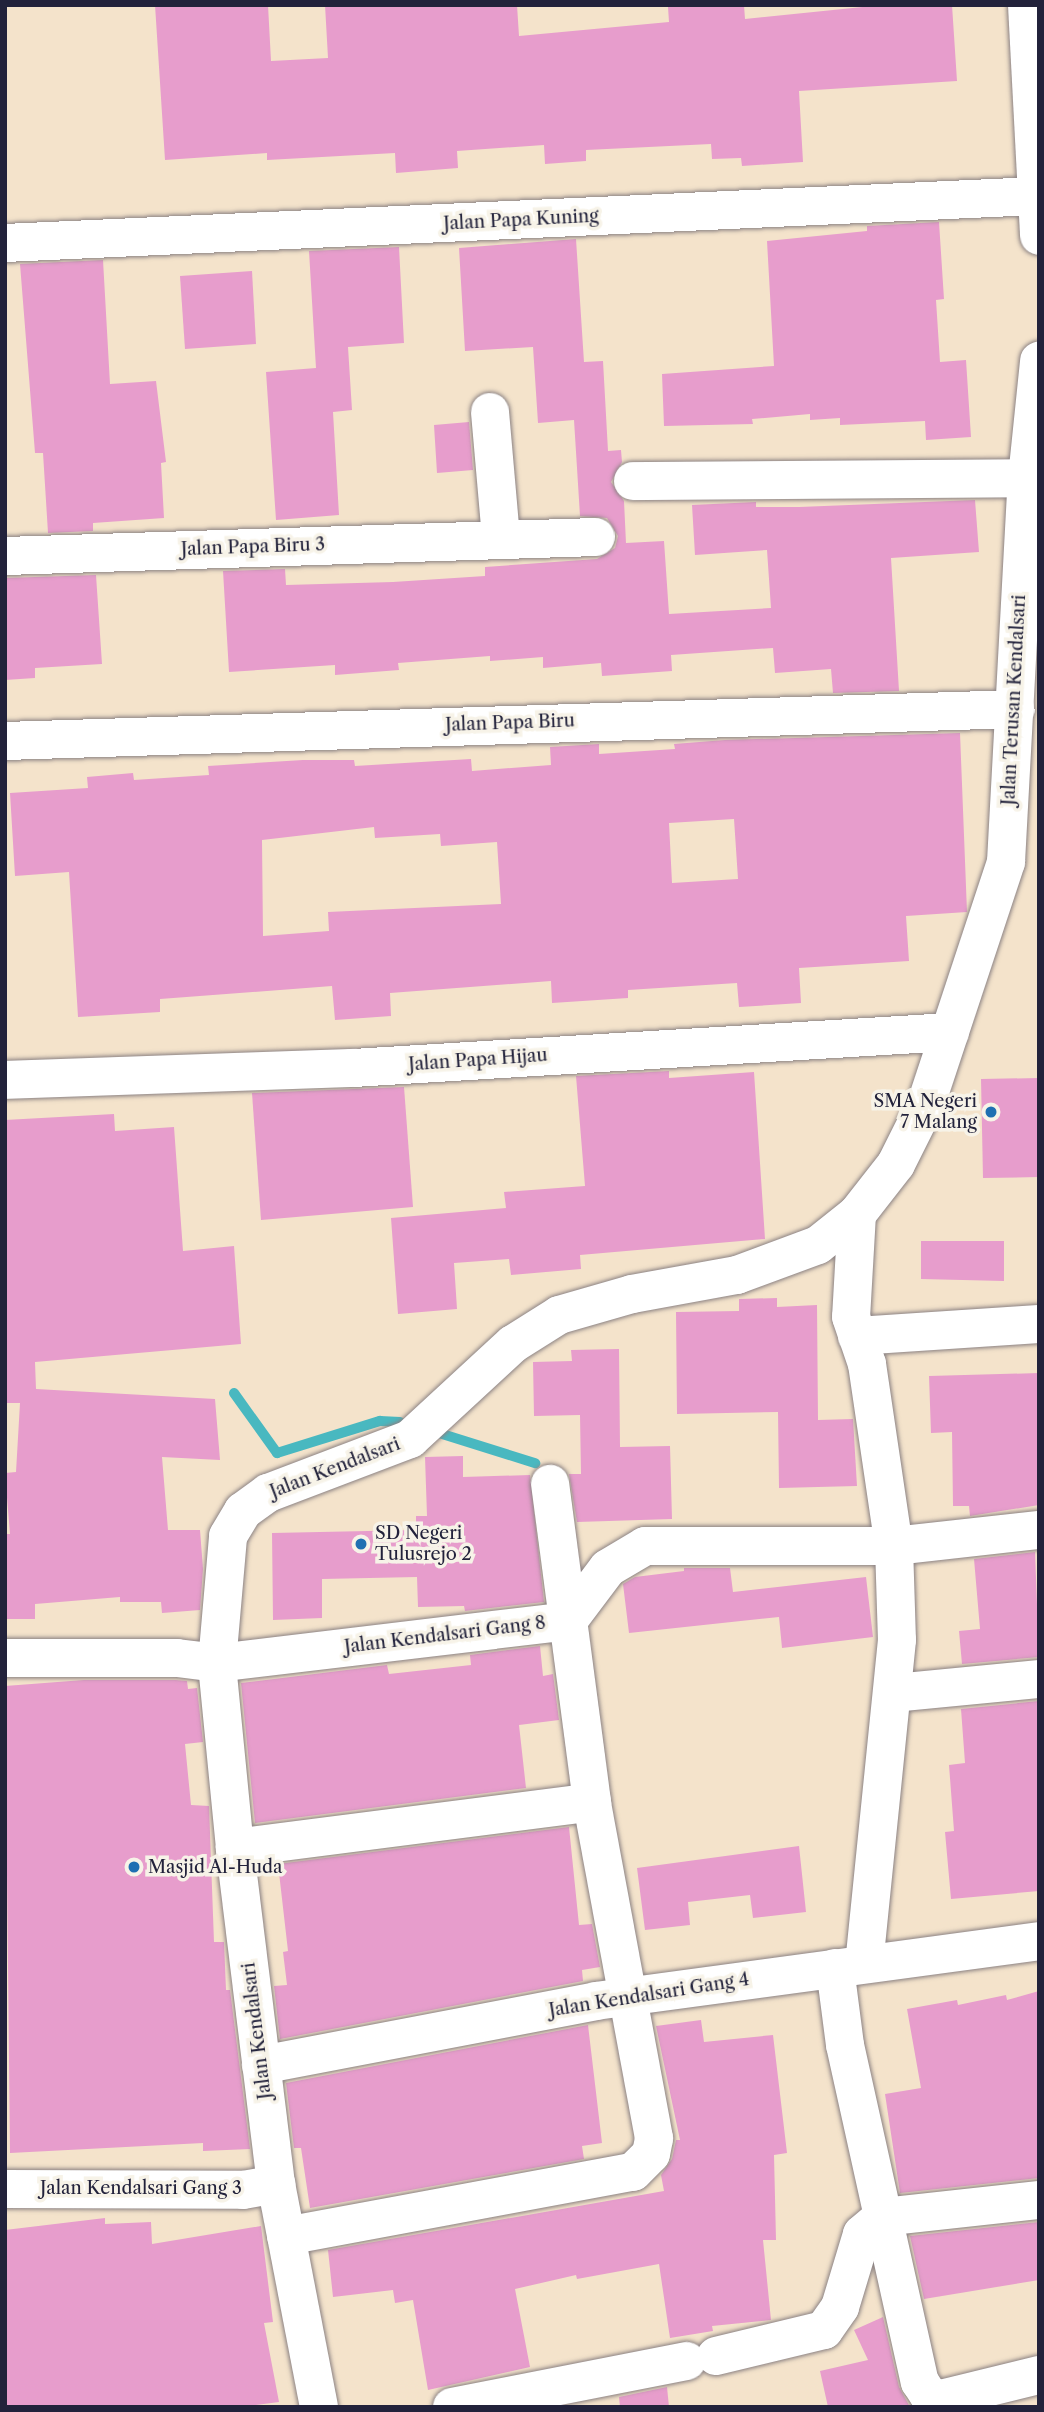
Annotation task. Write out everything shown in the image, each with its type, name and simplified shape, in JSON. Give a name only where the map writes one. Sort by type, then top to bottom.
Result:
[{"type":"street","points":[[1027,5],[1039,236]]},
{"type":"street","name":"Jalan Papa Kuning","points":[[5,243],[1037,196]]},
{"type":"street","name":"Jalan Terusan Kendalsari","points":[[950,1032],[1023,862],[1015,709],[1039,361]]},
{"type":"street","points":[[490,412],[501,539]]},
{"type":"street","points":[[633,481],[1033,478]]},
{"type":"street","name":"Jalan Papa Biru 3","points":[[5,556],[596,537]]},
{"type":"street","name":"Jalan Papa Biru","points":[[5,741],[1015,709]]},
{"type":"street","name":"Jalan Papa Hijau","points":[[5,1080],[353,1068],[950,1032]]},
{"type":"street","name":"Jalan Kendalsari","points":[[319,2407],[276,2184],[235,1847],[217,1662],[228,1536],[243,1511],[287,1483],[410,1439],[513,1344],[559,1315],[585,1305],[737,1275],[782,1261],[817,1245],[857,1214],[909,1145],[950,1032]]},
{"type":"street","points":[[857,1214],[850,1317],[867,1364],[894,1546],[897,1640],[893,1693],[849,1966],[845,2045],[920,2382],[929,2396],[941,2399],[1039,2375]]},
{"type":"street","points":[[857,1336],[1039,1324]]},
{"type":"street","points":[[286,2236],[633,2172],[645,2164],[654,2138],[592,1802],[550,1484]]},
{"type":"street","name":"Jalan Kendalsari Gang 8","points":[[5,1658],[177,1658],[217,1662],[568,1621],[598,1577],[624,1555],[645,1546],[894,1546],[1039,1530]]},
{"type":"street","points":[[893,1693],[1039,1679]]},
{"type":"street","points":[[235,1847],[592,1802]]},
{"type":"street","name":"Jalan Kendalsari Gang 4","points":[[261,2065],[630,1997],[1039,1941]]},
{"type":"street","name":"Jalan Kendalsari Gang 3","points":[[5,2189],[243,2190],[276,2184]]},
{"type":"street","points":[[452,2407],[701,2358],[824,2330],[840,2306],[862,2234],[882,2217],[1039,2200]]},
{"type":"building","points":[[155,5],[268,5],[271,61],[328,58],[325,5],[517,5],[519,36],[669,22],[668,7],[744,5],[745,19],[882,5],[952,5],[957,81],[799,91],[803,162],[742,166],[741,158],[712,159],[711,144],[586,150],[586,161],[545,164],[544,145],[457,151],[458,168],[396,173],[395,153],[267,160],[267,153],[165,160]]},
{"type":"building","points":[[939,222],[944,299],[936,300],[940,362],[966,360],[971,437],[926,440],[925,421],[840,425],[840,418],[810,420],[810,414],[752,419],[753,424],[664,426],[662,374],[774,366],[767,241],[867,231],[867,226]]},
{"type":"building","points":[[576,239],[584,362],[603,361],[608,451],[621,450],[622,462],[611,482],[624,501],[626,543],[664,541],[669,614],[771,608],[767,550],[695,555],[692,505],[756,502],[756,507],[799,507],[975,500],[979,552],[891,558],[899,691],[833,693],[831,669],[775,673],[773,648],[671,655],[672,671],[602,676],[601,663],[543,668],[543,657],[490,661],[490,656],[398,663],[399,670],[335,675],[335,665],[229,672],[223,571],[285,569],[286,585],[393,582],[485,576],[485,567],[597,559],[615,548],[618,536],[607,518],[580,516],[574,420],[538,423],[533,347],[465,351],[459,248]]},
{"type":"building","points":[[399,247],[404,343],[348,347],[352,410],[333,412],[339,515],[276,520],[266,372],[316,368],[309,251]]},
{"type":"building","points":[[103,260],[110,384],[156,381],[166,462],[161,463],[164,518],[93,523],[93,531],[48,533],[43,453],[35,453],[20,264]]},
{"type":"building","points":[[252,271],[256,344],[185,349],[180,276]]},
{"type":"building","points":[[469,422],[473,470],[437,473],[434,425]]},
{"type":"building","points":[[96,575],[102,664],[35,668],[35,678],[5,680],[5,578]]},
{"type":"building","points":[[960,733],[967,912],[906,916],[909,961],[799,968],[801,1003],[739,1007],[737,983],[628,990],[628,998],[552,1003],[551,981],[390,993],[391,1016],[335,1020],[332,986],[160,999],[160,1012],[78,1017],[69,872],[15,876],[10,793],[88,788],[87,777],[133,773],[134,780],[209,775],[208,766],[303,760],[354,760],[355,766],[471,759],[472,771],[551,765],[550,747],[599,744],[599,754],[675,749],[674,744]],"holes":[[[734,819],[738,879],[672,883],[669,823]],[[374,827],[375,838],[440,834],[441,846],[497,842],[501,904],[328,912],[329,931],[263,936],[262,840]]]},
{"type":"building","points":[[669,1071],[669,1078],[754,1072],[765,1239],[580,1255],[581,1269],[511,1275],[509,1259],[454,1263],[457,1309],[398,1314],[391,1218],[506,1208],[504,1192],[585,1186],[576,1076]]},
{"type":"building","points":[[1039,1078],[1039,1177],[983,1178],[981,1079]]},
{"type":"building","points":[[404,1087],[413,1207],[261,1220],[252,1093]]},
{"type":"building","points":[[114,1114],[115,1131],[174,1127],[183,1251],[234,1246],[241,1344],[35,1362],[36,1389],[215,1399],[220,1460],[162,1457],[168,1530],[200,1530],[203,1569],[200,1610],[162,1613],[161,1602],[120,1602],[120,1597],[35,1604],[35,1619],[5,1619],[5,1534],[10,1534],[5,1473],[16,1472],[20,1403],[5,1403],[5,1120]]},
{"type":"building","points":[[921,1241],[1004,1241],[1004,1281],[921,1279]]},
{"type":"building","points":[[777,1298],[777,1307],[817,1305],[818,1420],[853,1419],[857,1486],[779,1488],[778,1412],[677,1414],[676,1312],[739,1311],[739,1299]]},
{"type":"building","points":[[619,1349],[620,1447],[670,1446],[672,1519],[577,1522],[569,1474],[581,1474],[580,1415],[534,1416],[533,1362],[572,1361],[571,1350]]},
{"type":"building","points":[[1039,1373],[1039,1505],[970,1516],[969,1506],[953,1506],[952,1432],[931,1433],[929,1376]]},
{"type":"building","points":[[463,1456],[463,1477],[530,1475],[544,1602],[465,1611],[464,1606],[418,1607],[417,1577],[322,1579],[322,1618],[273,1620],[272,1533],[416,1530],[416,1516],[427,1516],[425,1457]]},
{"type":"building","points":[[1035,1552],[1039,1657],[962,1664],[959,1631],[980,1629],[974,1559]]},
{"type":"building","points":[[684,1568],[730,1568],[733,1592],[866,1577],[873,1637],[782,1648],[779,1617],[629,1633],[623,1584],[635,1577],[684,1571]]},
{"type":"building","points":[[540,1646],[543,1676],[553,1674],[559,1720],[519,1725],[526,1788],[255,1823],[241,1683],[387,1665],[389,1674],[471,1665],[470,1655]]},
{"type":"building","points":[[84,1680],[176,1680],[187,1681],[188,1689],[197,1688],[203,1742],[185,1744],[191,1805],[209,1806],[214,1942],[224,1942],[226,1990],[230,1990],[250,2149],[203,2151],[203,2143],[10,2153],[5,1686]]},
{"type":"building","points":[[1039,1701],[1039,1891],[951,1899],[945,1832],[954,1831],[949,1765],[965,1763],[961,1709]]},
{"type":"building","points":[[569,1827],[579,1925],[592,1924],[600,1967],[582,1970],[583,1981],[280,2039],[274,1986],[287,1985],[283,1952],[288,1951],[278,1864]]},
{"type":"building","points":[[799,1846],[806,1912],[753,1918],[750,1895],[688,1902],[690,1925],[645,1930],[637,1868]]},
{"type":"building","points":[[1039,1991],[1039,2178],[900,2193],[885,2094],[921,2088],[907,2009],[957,2000],[958,2005],[1006,1995],[1007,2000]]},
{"type":"building","points":[[701,2020],[704,2042],[773,2035],[787,2153],[774,2155],[776,2240],[763,2240],[771,2320],[712,2326],[713,2331],[670,2338],[659,2264],[577,2279],[576,2275],[515,2289],[530,2367],[428,2390],[413,2300],[395,2303],[393,2290],[333,2297],[328,2250],[664,2191],[661,2175],[672,2159],[676,2140],[680,2140],[656,2026]]},
{"type":"building","points":[[588,2025],[602,2143],[582,2146],[584,2159],[310,2208],[301,2148],[294,2148],[286,2083]]},
{"type":"building","points":[[105,2218],[105,2224],[151,2222],[152,2244],[261,2226],[273,2322],[264,2323],[279,2402],[240,2407],[5,2407],[5,2230]]},
{"type":"building","points":[[1039,2222],[1039,2280],[924,2299],[910,2236]]},
{"type":"building","points":[[883,2317],[899,2387],[910,2407],[828,2407],[820,2371],[868,2360],[854,2330]]},
{"type":"building","points":[[667,2387],[669,2407],[620,2407],[619,2397]]},
{"type":"waterway","points":[[234,1393],[277,1453],[380,1421],[400,1422]]},
{"type":"waterway","points":[[439,1433],[535,1463]]},
{"type":"place","name":"SMA Negeri 7 Malang","points":[[991,1112]]},
{"type":"place","name":"SD Negeri Tulusrejo 2","points":[[361,1544]]},
{"type":"place","name":"Masjid Al-Huda","points":[[134,1867]]}]
